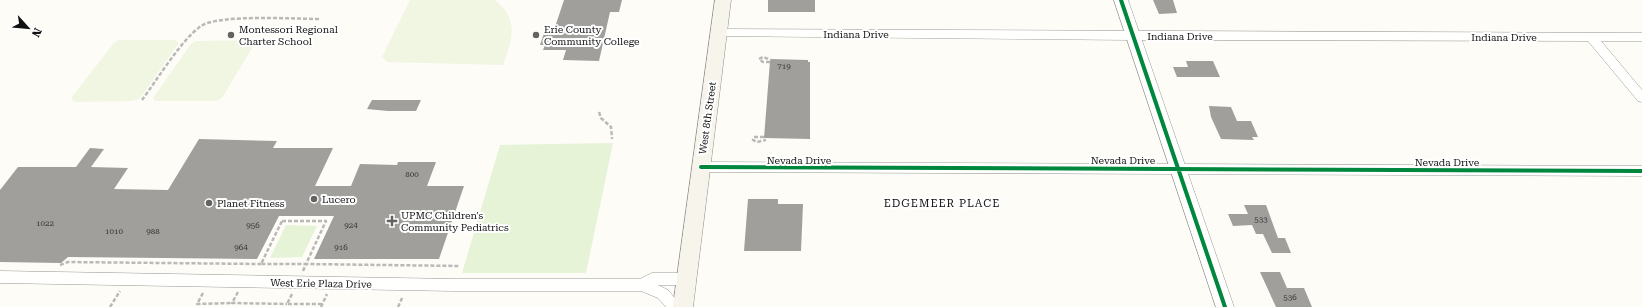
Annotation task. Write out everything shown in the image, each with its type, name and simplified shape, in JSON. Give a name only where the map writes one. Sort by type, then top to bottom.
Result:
[{"type":"main road","name":"West 8th Street","points":[[682,307],[724,0]]},
{"type":"street","points":[[1121,0],[1225,307]]},
{"type":"street","name":"Indiana Drive","points":[[719,33],[1132,36],[1642,37]]},
{"type":"street","points":[[1591,37],[1642,98]]},
{"type":"street","name":"Nevada Drive","points":[[701,167],[1642,171]]},
{"type":"street","name":"West Erie Plaza Drive","points":[[0,277],[454,285],[642,285],[663,294],[675,307]]},
{"type":"street","name":"West Erie Plaza Drive","points":[[642,285],[652,280],[686,279]]},
{"type":"path","points":[[142,100],[191,34],[202,25],[220,19],[321,19]]},
{"type":"path","points":[[599,112],[601,118],[611,126],[612,139]]},
{"type":"path","points":[[764,137],[754,137],[753,140],[757,142],[766,140]]},
{"type":"path","points":[[261,264],[282,221],[326,220],[306,264]]},
{"type":"path","points":[[68,262],[460,266]]},
{"type":"path","points":[[307,304],[322,304]]},
{"type":"green space","points":[[410,0],[495,0],[508,15],[512,31],[503,65],[387,62],[382,57]]},
{"type":"green space","points":[[119,40],[174,40],[179,43],[140,98],[133,101],[74,102],[71,98],[114,43]]},
{"type":"green space","points":[[254,40],[255,43],[222,98],[216,101],[155,101],[153,98],[191,44],[196,41]]},
{"type":"green space","points":[[613,143],[586,273],[462,273],[500,145]]},
{"type":"green space","points":[[286,225],[317,226],[302,257],[270,258]]},
{"type":"building","points":[[564,0],[622,0],[619,12],[610,12],[599,61],[563,60],[566,50],[543,50],[545,45],[540,45],[546,27],[555,27]]},
{"type":"building","points":[[768,0],[815,0],[815,12],[768,12]]},
{"type":"building","points":[[1153,0],[1173,0],[1177,13],[1159,14]]},
{"type":"building","points":[[771,59],[808,60],[808,62],[810,62],[810,139],[764,138]]},
{"type":"building","points":[[1186,61],[1213,61],[1220,77],[1177,77],[1173,67],[1188,67]]},
{"type":"building","points":[[372,100],[421,100],[416,111],[388,111],[367,109]]},
{"type":"building","points":[[1209,106],[1231,107],[1237,121],[1251,121],[1258,137],[1252,137],[1254,140],[1221,139],[1211,117]]},
{"type":"building","points":[[199,139],[277,141],[273,148],[333,148],[315,186],[351,186],[360,164],[397,165],[398,162],[436,162],[427,186],[464,186],[439,259],[314,259],[334,216],[279,216],[257,259],[68,257],[61,263],[0,262],[0,190],[18,167],[76,167],[90,148],[104,149],[91,167],[128,168],[114,189],[168,190]]},
{"type":"building","points":[[748,199],[778,199],[778,204],[803,204],[801,251],[744,251]]},
{"type":"building","points":[[1244,205],[1266,205],[1278,238],[1285,238],[1291,253],[1272,253],[1263,234],[1256,234],[1252,225],[1233,226],[1228,214],[1248,214]]},
{"type":"building","points":[[1260,272],[1280,272],[1287,288],[1304,288],[1312,307],[1276,307]]},
{"type":"cycle path","points":[[1121,0],[1225,307]]},
{"type":"cycle path","points":[[701,167],[1642,171]]},
{"type":"place","name":"Montessori Regional Charter School","points":[[231,35]]},
{"type":"place","name":"Erie County Community College","points":[[536,35]]},
{"type":"place","name":"Lucero","points":[[314,199]]},
{"type":"place","name":"Planet Fitness","points":[[209,203]]},
{"type":"place","name":"UPMC Children's Community Pediatrics","points":[[392,221]]},
{"type":"district","name":"EDGEMEER PLACE","points":[[942,203]]}]
